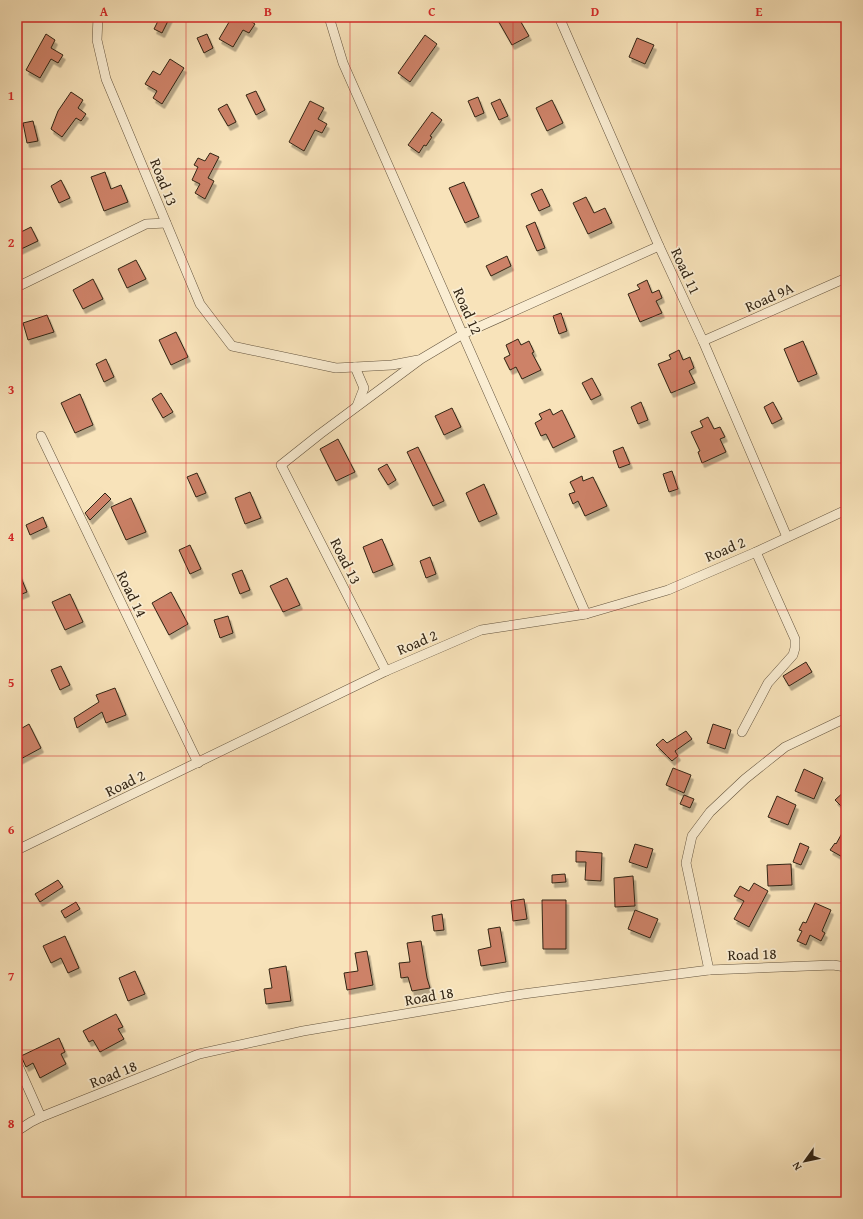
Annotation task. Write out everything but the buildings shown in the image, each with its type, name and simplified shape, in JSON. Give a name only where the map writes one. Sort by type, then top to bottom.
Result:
[{"type":"street","name":"Road 13","points":[[98,17],[97,40],[106,80],[200,304],[232,346],[336,368],[355,367]]},
{"type":"street","name":"Road 12","points":[[329,17],[343,63],[586,614]]},
{"type":"street","name":"Road 11","points":[[559,17],[659,246],[703,341],[787,537]]},
{"type":"street","points":[[17,287],[146,224],[166,223]]},
{"type":"street","points":[[357,406],[421,359],[463,334],[659,246]]},
{"type":"street","name":"Road 9A","points":[[703,341],[846,278]]},
{"type":"street","points":[[357,406],[364,388],[355,367],[392,365],[421,359]]},
{"type":"street","name":"Road 13","points":[[357,406],[281,465],[386,671]]},
{"type":"street","name":"Road 14","points":[[41,436],[198,763]]},
{"type":"street","name":"Road 2","points":[[17,850],[386,671],[481,630],[586,614],[668,590],[756,552],[846,510]]},
{"type":"street","points":[[742,732],[768,683],[793,655],[796,648],[795,639],[756,552]]},
{"type":"street","points":[[709,970],[686,863],[692,836],[710,812],[745,778],[785,747],[846,718]]},
{"type":"street","name":"Road 18","points":[[17,1131],[41,1117],[199,1054],[303,1031],[523,994],[709,970],[833,965],[846,967]]},
{"type":"street","points":[[17,1063],[41,1117]]},
{"type":"street","name":"Road 18","points":[[17,1124],[31,1122]]}]
